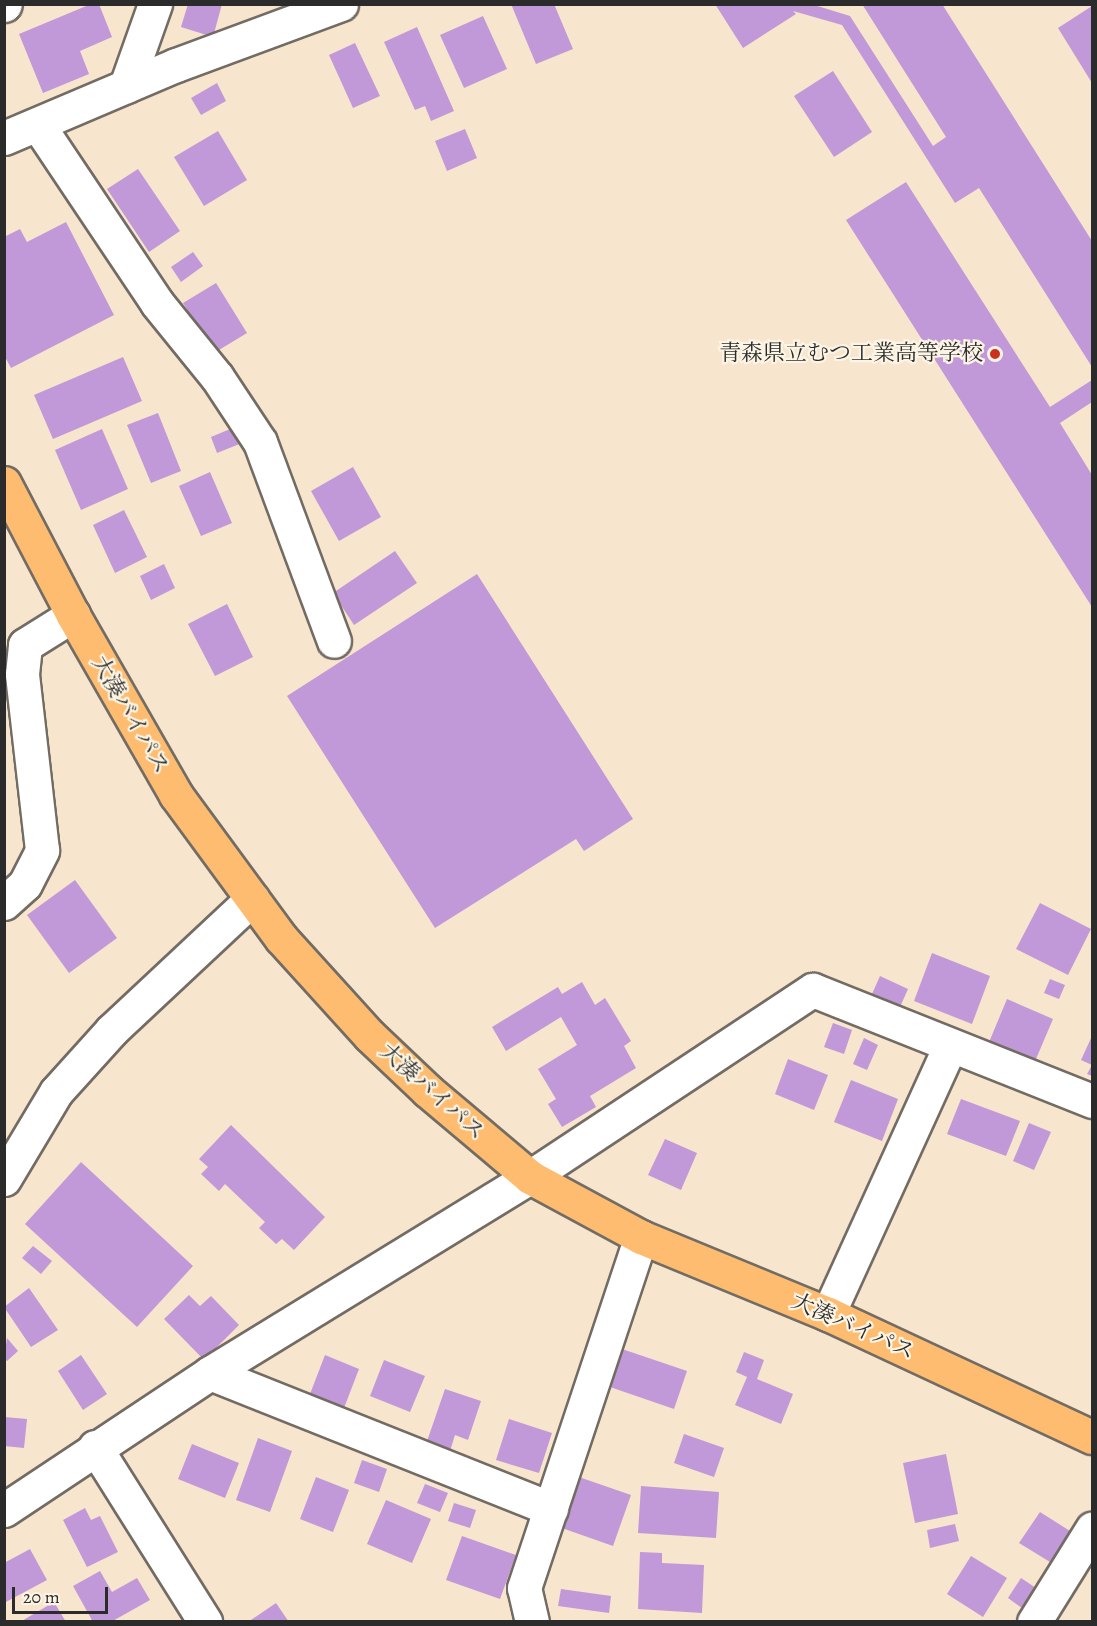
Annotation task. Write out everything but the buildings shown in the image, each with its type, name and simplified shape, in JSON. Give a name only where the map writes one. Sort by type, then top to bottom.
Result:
[{"type":"highway","name":"大湊バイパス","points":[[4,483],[73,615],[176,795],[281,938],[370,1036],[428,1091],[530,1177],[641,1237],[828,1314],[1092,1437]]},
{"type":"street","points":[[126,86],[155,4]]},
{"type":"street","points":[[4,138],[126,86],[341,4]]},
{"type":"street","points":[[38,125],[157,303],[217,377],[260,442],[334,641]]},
{"type":"street","points":[[4,903],[25,884],[42,850],[22,674],[25,645],[73,615]]},
{"type":"street","points":[[4,1179],[56,1092],[112,1030],[252,899]]},
{"type":"street","points":[[4,1510],[95,1447],[210,1373],[530,1177],[813,990],[1092,1101]]},
{"type":"street","points":[[828,1314],[950,1046]]},
{"type":"street","points":[[532,1622],[524,1588],[641,1237]]},
{"type":"street","points":[[210,1373],[551,1509]]},
{"type":"street","points":[[95,1447],[205,1622]]},
{"type":"street","points":[[1034,1622],[1092,1528]]},
{"type":"place","name":"青森県立むつ工業高等学校","points":[[995,354]]}]
